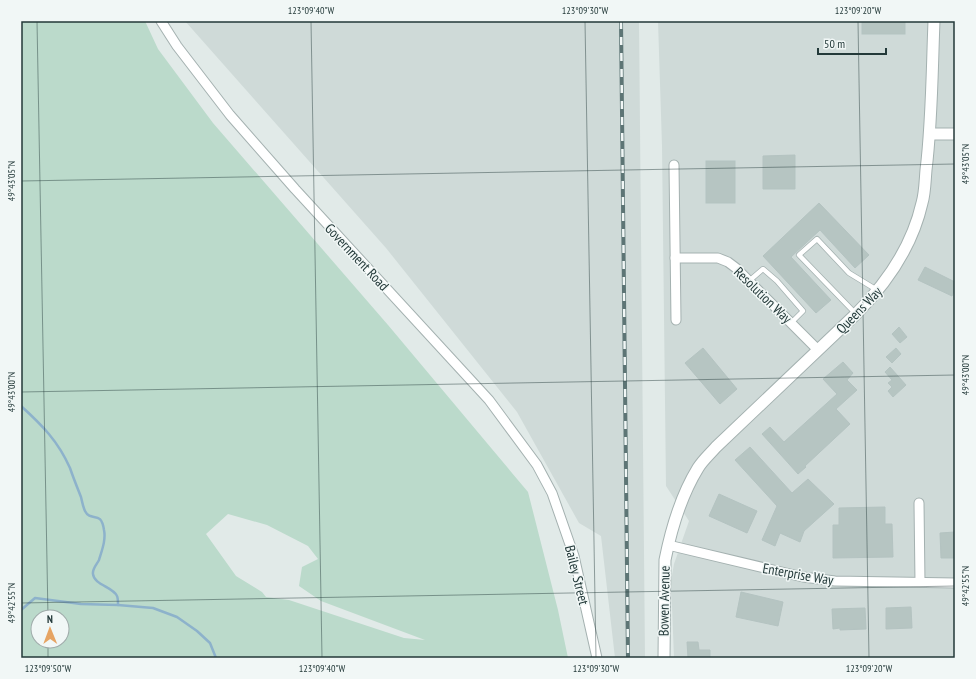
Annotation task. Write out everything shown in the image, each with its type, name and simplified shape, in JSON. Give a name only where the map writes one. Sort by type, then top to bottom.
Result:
[{"type":"street","name":"Government Road","points":[[161,21],[177,46],[240,127],[295,190],[489,400],[537,465],[552,493]]},
{"type":"street","name":"Queens Way","points":[[668,545],[686,491],[699,467],[716,447],[856,314],[878,291],[902,256],[910,239],[923,202],[930,134],[934,21]]},
{"type":"street","points":[[930,134],[955,134]]},
{"type":"street","points":[[674,165],[676,320]]},
{"type":"street","name":"Resolution Way","points":[[675,258],[718,258],[728,262],[818,350]]},
{"type":"street","name":"Bailey Street","points":[[552,493],[574,556],[597,658]]},
{"type":"street","points":[[919,503],[920,582]]},
{"type":"street","name":"Enterprise Way","points":[[668,545],[803,577],[835,581],[955,583]]},
{"type":"street","name":"Bowen Avenue","points":[[664,658],[664,571],[668,545]]},
{"type":"lane","points":[[856,314],[799,255],[817,239],[849,273],[878,291]]},
{"type":"lane","points":[[749,281],[763,268],[777,282],[803,311],[791,323]]},
{"type":"shaded area","points":[[185,21],[639,21],[645,658],[615,658],[601,536],[579,523],[517,412],[386,248]]},
{"type":"shaded area","points":[[658,21],[955,21],[955,658],[674,658],[671,581],[674,564],[689,521],[666,486],[662,146]]},
{"type":"green space","points":[[21,21],[145,21],[158,49],[213,123],[388,325],[528,492],[558,610],[568,658],[21,658]],"holes":[[[228,514],[267,525],[308,546],[318,559],[302,567],[299,586],[321,601],[425,640],[404,638],[289,600],[266,597],[262,592],[236,576],[206,534]]]},
{"type":"building","points":[[862,21],[905,21],[905,34],[862,34]]},
{"type":"building","points":[[795,155],[795,189],[763,189],[763,156]]},
{"type":"building","points":[[706,161],[735,161],[735,203],[706,203]]},
{"type":"building","points":[[819,203],[869,255],[855,268],[820,230],[791,257],[831,300],[816,313],[763,256]]},
{"type":"building","points":[[925,267],[955,282],[955,289],[952,296],[918,280]]},
{"type":"building","points":[[899,327],[907,337],[900,343],[892,334]]},
{"type":"building","points":[[703,348],[737,389],[720,404],[685,363]]},
{"type":"building","points":[[896,348],[901,354],[892,363],[886,357]]},
{"type":"building","points":[[843,362],[853,373],[847,380],[857,390],[836,409],[850,424],[798,474],[762,434],[770,427],[784,442],[837,394],[823,379]]},
{"type":"building","points":[[890,367],[906,385],[893,397],[888,391],[892,387],[888,383],[892,380],[885,372]]},
{"type":"building","points":[[750,447],[792,493],[808,479],[834,504],[804,531],[800,542],[780,533],[775,546],[762,540],[777,506],[735,460]]},
{"type":"building","points":[[719,494],[757,511],[747,533],[709,516]]},
{"type":"building","points":[[885,507],[885,524],[892,524],[893,557],[833,558],[833,525],[839,525],[839,508]]},
{"type":"building","points":[[955,532],[955,558],[941,558],[940,533]]},
{"type":"building","points":[[741,592],[783,602],[778,626],[736,617]]},
{"type":"building","points":[[911,607],[912,628],[886,629],[886,608]]},
{"type":"building","points":[[865,608],[866,629],[833,629],[832,609]]},
{"type":"building","points":[[687,642],[698,642],[699,650],[710,650],[710,658],[688,658]]},
{"type":"waterway","points":[[21,406],[43,427],[65,458],[87,514],[98,518],[103,524],[104,541],[99,560],[94,568],[93,574],[97,581],[115,593],[118,605]]},
{"type":"waterway","points":[[21,610],[35,598],[81,604],[153,608],[177,617],[197,631],[210,643],[216,658]]},
{"type":"railway","points":[[621,21],[628,658]]}]
